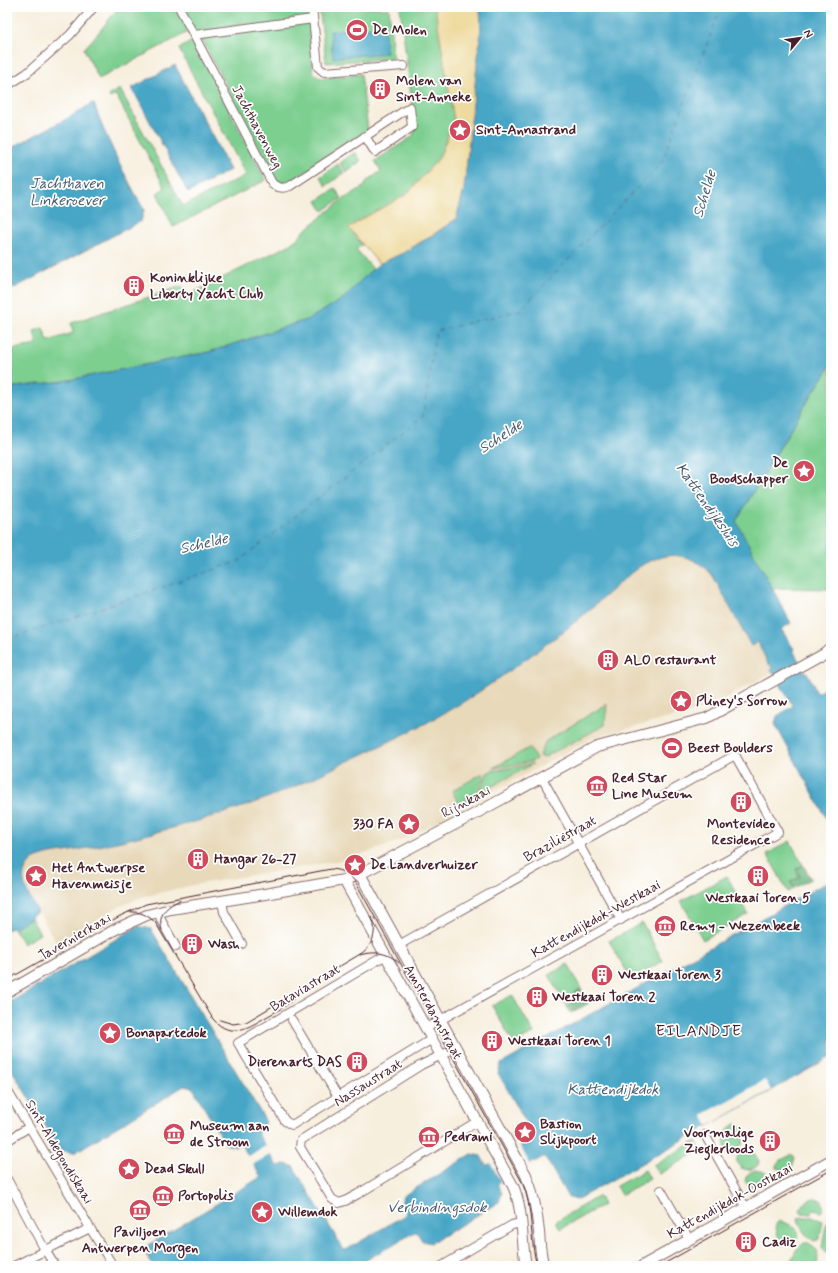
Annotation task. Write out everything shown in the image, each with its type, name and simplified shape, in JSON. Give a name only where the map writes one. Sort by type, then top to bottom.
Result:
[{"type":"street","points":[[8,86],[31,70],[70,35],[94,7]]},
{"type":"street","name":"Jachthavenweg","points":[[179,7],[272,183],[276,186],[280,188],[290,186],[365,136],[410,108],[412,127],[375,152],[365,136]]},
{"type":"street","points":[[312,7],[318,67],[324,72],[404,66]]},
{"type":"street","points":[[194,35],[313,19]]},
{"type":"street","name":"Rijnkaai","points":[[159,912],[259,896],[344,880],[360,874],[602,746],[707,718],[824,653],[831,647]]},
{"type":"street","name":"Kattendijkdok-Westkaai","points":[[426,1028],[778,832],[735,756]]},
{"type":"street","name":"Braziliëstraat","points":[[399,945],[735,756]]},
{"type":"street","points":[[542,778],[621,920]]},
{"type":"street","name":"Amsterdamstraat","points":[[360,874],[523,1169],[533,1194],[544,1266]]},
{"type":"street","name":"Amsterdamstraat","points":[[344,880],[509,1177],[519,1201],[526,1266]]},
{"type":"street","points":[[222,901],[224,912],[242,944]]},
{"type":"street","points":[[159,912],[161,920],[176,947]]},
{"type":"street","name":"Tavernierkaai","points":[[7,992],[116,929],[147,915],[159,912]]},
{"type":"street","name":"Bataviastraat","points":[[285,1121],[238,1043],[386,955]]},
{"type":"street","name":"Nassaustraat","points":[[292,1020],[338,1097]]},
{"type":"street","name":"Nassaustraat","points":[[285,1121],[292,1125],[432,1039]]},
{"type":"street","name":"Nassaustraat","points":[[456,1048],[421,1065],[301,1140],[300,1147],[332,1199],[339,1203],[358,1194],[478,1121]]},
{"type":"street","name":"Sint-Aldegondiskaai","points":[[7,1090],[113,1266]]},
{"type":"street","points":[[7,1141],[29,1127]]},
{"type":"street","points":[[705,1135],[746,1208]]},
{"type":"street","name":"Kattendijkdok-Oostkaai","points":[[642,1266],[831,1160]]},
{"type":"street","points":[[7,1179],[55,1266]]},
{"type":"street","points":[[661,1190],[689,1239]]},
{"type":"street","points":[[442,1266],[512,1225],[521,1223]]},
{"type":"street","points":[[14,1266],[90,1228]]},
{"type":"shaded area","points":[[669,555],[689,558],[707,568],[713,576],[751,645],[757,642],[773,672],[707,708],[593,738],[412,835],[381,848],[343,860],[193,885],[142,897],[116,908],[57,944],[24,884],[23,877],[26,868],[34,859],[271,796],[292,788],[450,710],[537,651],[641,565]]},
{"type":"green space","points":[[119,7],[308,7],[313,72],[320,78],[361,74],[368,130],[288,184],[279,183],[273,177],[202,40],[193,41],[266,180],[173,227],[157,193],[165,188],[116,95],[110,98],[109,95],[120,89],[183,206],[246,175],[179,49],[192,41],[188,32],[99,79],[84,49]]},
{"type":"green space","name":"De Molen","points":[[319,7],[389,8],[393,58],[326,63]]},
{"type":"green space","points":[[400,7],[435,7],[454,120],[439,158],[407,194],[362,219],[350,228],[362,245],[356,249],[373,269],[343,299],[309,319],[209,352],[64,381],[7,388],[7,350],[37,345],[34,331],[43,328],[48,341],[73,333],[71,323],[182,286],[186,296],[289,245],[342,200],[365,186],[366,182],[381,171],[375,161],[413,136],[415,128]]},
{"type":"green space","points":[[355,152],[361,161],[346,172],[340,163]]},
{"type":"green space","points":[[338,164],[344,173],[326,186],[320,177]]},
{"type":"green space","points":[[335,189],[342,198],[323,211],[317,201]]},
{"type":"green space","points":[[831,364],[831,589],[772,588],[736,521]]},
{"type":"green space","points":[[607,704],[605,725],[543,758],[542,756],[540,757],[539,755],[546,741]]},
{"type":"green space","points":[[529,748],[536,759],[531,762],[493,768]]},
{"type":"green space","points":[[533,764],[480,793],[487,773]]},
{"type":"green space","points":[[483,773],[484,775],[477,795],[459,804],[452,791]]},
{"type":"green space","points":[[790,841],[803,865],[796,869],[800,877],[790,882],[794,888],[788,892],[767,854]]},
{"type":"green space","points":[[803,865],[811,879],[794,888],[790,882],[800,877],[796,869]]},
{"type":"green space","points":[[727,876],[748,914],[703,940],[681,901]]},
{"type":"green space","points":[[31,918],[40,934],[23,944],[14,928]]},
{"type":"green space","points":[[642,923],[663,961],[631,979],[609,941]]},
{"type":"green space","points":[[568,964],[581,989],[569,996],[573,1003],[567,1007],[549,975]]},
{"type":"green space","points":[[581,989],[589,1003],[571,1013],[567,1007],[573,1003],[569,996]]},
{"type":"green space","points":[[512,995],[534,1033],[514,1044],[492,1006]]},
{"type":"green space","points":[[737,1124],[743,1127],[745,1135],[743,1143],[731,1156],[725,1148],[724,1143],[726,1133],[732,1126]]},
{"type":"green space","points":[[696,1141],[701,1150],[659,1174],[653,1165]]},
{"type":"green space","points":[[747,1149],[754,1153],[759,1161],[758,1165],[752,1169],[743,1169],[737,1161],[739,1154],[743,1150]]},
{"type":"green space","points":[[791,1155],[795,1158],[792,1167],[786,1170],[776,1168],[776,1165],[781,1160]]},
{"type":"green space","points":[[645,1170],[650,1179],[621,1195],[616,1186]]},
{"type":"green space","points":[[753,1171],[766,1173],[769,1177],[767,1182],[755,1187],[749,1186],[745,1181],[749,1174]]},
{"type":"green space","points":[[599,1196],[603,1205],[560,1229],[556,1221]]},
{"type":"green space","points":[[815,1198],[821,1200],[823,1208],[821,1212],[814,1210],[811,1214],[802,1213],[800,1210],[804,1203]]},
{"type":"green space","points":[[812,1217],[823,1221],[818,1240],[814,1241],[811,1239],[801,1228],[798,1218]]},
{"type":"green space","points":[[831,1219],[831,1254],[825,1252],[822,1247],[826,1225]]},
{"type":"green space","points":[[779,1221],[795,1229],[799,1237],[797,1240],[792,1243],[784,1244],[782,1242],[776,1230],[776,1224]]},
{"type":"green space","points":[[804,1243],[809,1243],[816,1250],[818,1256],[817,1266],[793,1266],[791,1262],[796,1250]]},
{"type":"sand","name":"Sint-Annastrand","points":[[435,7],[480,7],[481,27],[464,190],[456,219],[403,253],[379,264],[349,228],[407,194],[439,158],[454,120]]},
{"type":"water","points":[[480,7],[831,7],[831,364],[736,521],[791,623],[781,629],[794,649],[793,650],[814,685],[813,686],[817,693],[831,685],[831,820],[827,819],[775,724],[777,716],[793,706],[771,669],[770,664],[768,664],[758,642],[751,646],[713,576],[695,561],[673,555],[652,560],[634,570],[583,616],[507,673],[463,702],[384,744],[295,786],[234,810],[196,822],[117,842],[49,854],[34,859],[26,869],[24,881],[25,888],[38,912],[14,928],[7,930],[7,388],[64,381],[209,352],[309,319],[343,299],[379,264],[403,253],[435,234],[456,219],[464,190],[481,27]]},
{"type":"water","points":[[384,26],[387,53],[333,58],[330,31]]},
{"type":"water","points":[[175,65],[230,170],[188,193],[132,88]]},
{"type":"water","name":"Jachthaven Linkeroever","points":[[92,103],[94,104],[121,167],[144,210],[141,221],[7,292],[7,150],[72,116]]},
{"type":"water","points":[[831,880],[831,1057],[576,1200],[568,1197],[545,1157],[543,1157],[498,1183],[502,1193],[499,1202],[431,1243],[422,1241],[417,1232],[415,1232],[356,1266],[153,1266],[145,1253],[147,1246],[261,1177],[241,1144],[240,1143],[236,1147],[225,1144],[193,1088],[184,1086],[74,1153],[60,1150],[7,1062],[7,1004],[138,926],[151,929],[265,1120],[263,1129],[258,1132],[258,1134],[277,1166],[284,1164],[293,1166],[344,1250],[346,1250],[405,1215],[406,1212],[401,1205],[403,1196],[472,1154],[481,1156],[485,1164],[488,1165],[535,1138],[498,1073],[501,1064]]},
{"type":"pier","points":[[765,1080],[771,1090],[708,1126],[702,1115]]},
{"type":"pier","points":[[266,1146],[271,1154],[252,1165],[247,1157]]},
{"type":"pier","points":[[520,1146],[531,1166],[502,1183],[490,1162]]},
{"type":"ferry route","points":[[7,640],[239,561],[423,416],[436,331],[520,310],[662,162],[721,7]]},
{"type":"tram line","points":[[7,980],[120,916],[146,904],[331,869],[339,870],[345,873],[356,883],[522,1182],[526,1192],[530,1213],[533,1245],[537,1266]]},
{"type":"tram line","points":[[162,930],[161,919],[164,911],[180,900]]},
{"type":"tram line","points":[[129,912],[143,914],[155,922],[213,1019],[227,1029],[240,1030],[254,1024],[287,1005],[307,986]]},
{"type":"tram line","points":[[220,1020],[233,1024],[246,1022],[362,953],[372,941],[374,932],[372,917]]},
{"type":"tram line","points":[[360,955],[381,953],[395,959],[399,963]]},
{"type":"tram line","points":[[660,1266],[831,1170]]},
{"type":"place","name":"De Molen","points":[[357,30]]},
{"type":"place","name":"Molen van Sint-Anneke","points":[[380,89]]},
{"type":"place","name":"Sint-Annastrand","points":[[460,130]]},
{"type":"place","name":"Koninklijke Liberty Yacht Club","points":[[134,286]]},
{"type":"place","name":"De Boodschapper","points":[[804,471]]},
{"type":"place","name":"ALO restaurant","points":[[608,660]]},
{"type":"place","name":"Pliney's Sorrow","points":[[681,701]]},
{"type":"place","name":"Beest Boulders","points":[[672,748]]},
{"type":"place","name":"Red Star Line Museum","points":[[597,786]]},
{"type":"place","name":"Montevideo Residence","points":[[741,802]]},
{"type":"place","name":"330 FA","points":[[409,824]]},
{"type":"place","name":"Hangar 26-27","points":[[198,859]]},
{"type":"place","name":"De Landverhuizer","points":[[355,865]]},
{"type":"place","name":"Het Antwerpse Havenmeisje","points":[[36,876]]},
{"type":"place","name":"Westkaai Toren 5","points":[[758,876]]},
{"type":"place","name":"Remy - Wezenbeek","points":[[665,926]]},
{"type":"place","name":"Wash","points":[[192,944]]},
{"type":"place","name":"Westkaai Toren 3","points":[[602,975]]},
{"type":"place","name":"Westkaai Toren 2","points":[[537,997]]},
{"type":"place","name":"Bonapartedok","points":[[110,1033]]},
{"type":"place","name":"Westkaai Toren 1","points":[[492,1041]]},
{"type":"place","name":"Dierenarts DAS","points":[[357,1062]]},
{"type":"place","name":"Bastion Slijkpoort","points":[[525,1132]]},
{"type":"place","name":"Museum aan de Stroom","points":[[174,1134]]},
{"type":"place","name":"Pedrami","points":[[429,1137]]},
{"type":"place","name":"Voormalige Zieglerloods","points":[[770,1141]]},
{"type":"place","name":"Dead Skull","points":[[129,1169]]},
{"type":"place","name":"Portopolis","points":[[163,1196]]},
{"type":"place","name":"Paviljoen Antwerpen Morgen","points":[[140,1210]]},
{"type":"place","name":"Willemdok","points":[[262,1212]]},
{"type":"place","name":"Cadiz","points":[[746,1242]]},
{"type":"district","name":"EILANDJE","points":[[699,1031]]},
{"type":"water label","name":"Schelde","points":[[705,194]]},
{"type":"water label","name":"Schelde","points":[[501,437]]},
{"type":"water label","name":"Kattendijksluis","points":[[707,505]]},
{"type":"water label","name":"Schelde","points":[[204,544]]},
{"type":"water label","name":"Kattendijkdok","points":[[613,1090]]},
{"type":"water label","name":"Verbindingsdok","points":[[437,1208]]}]
